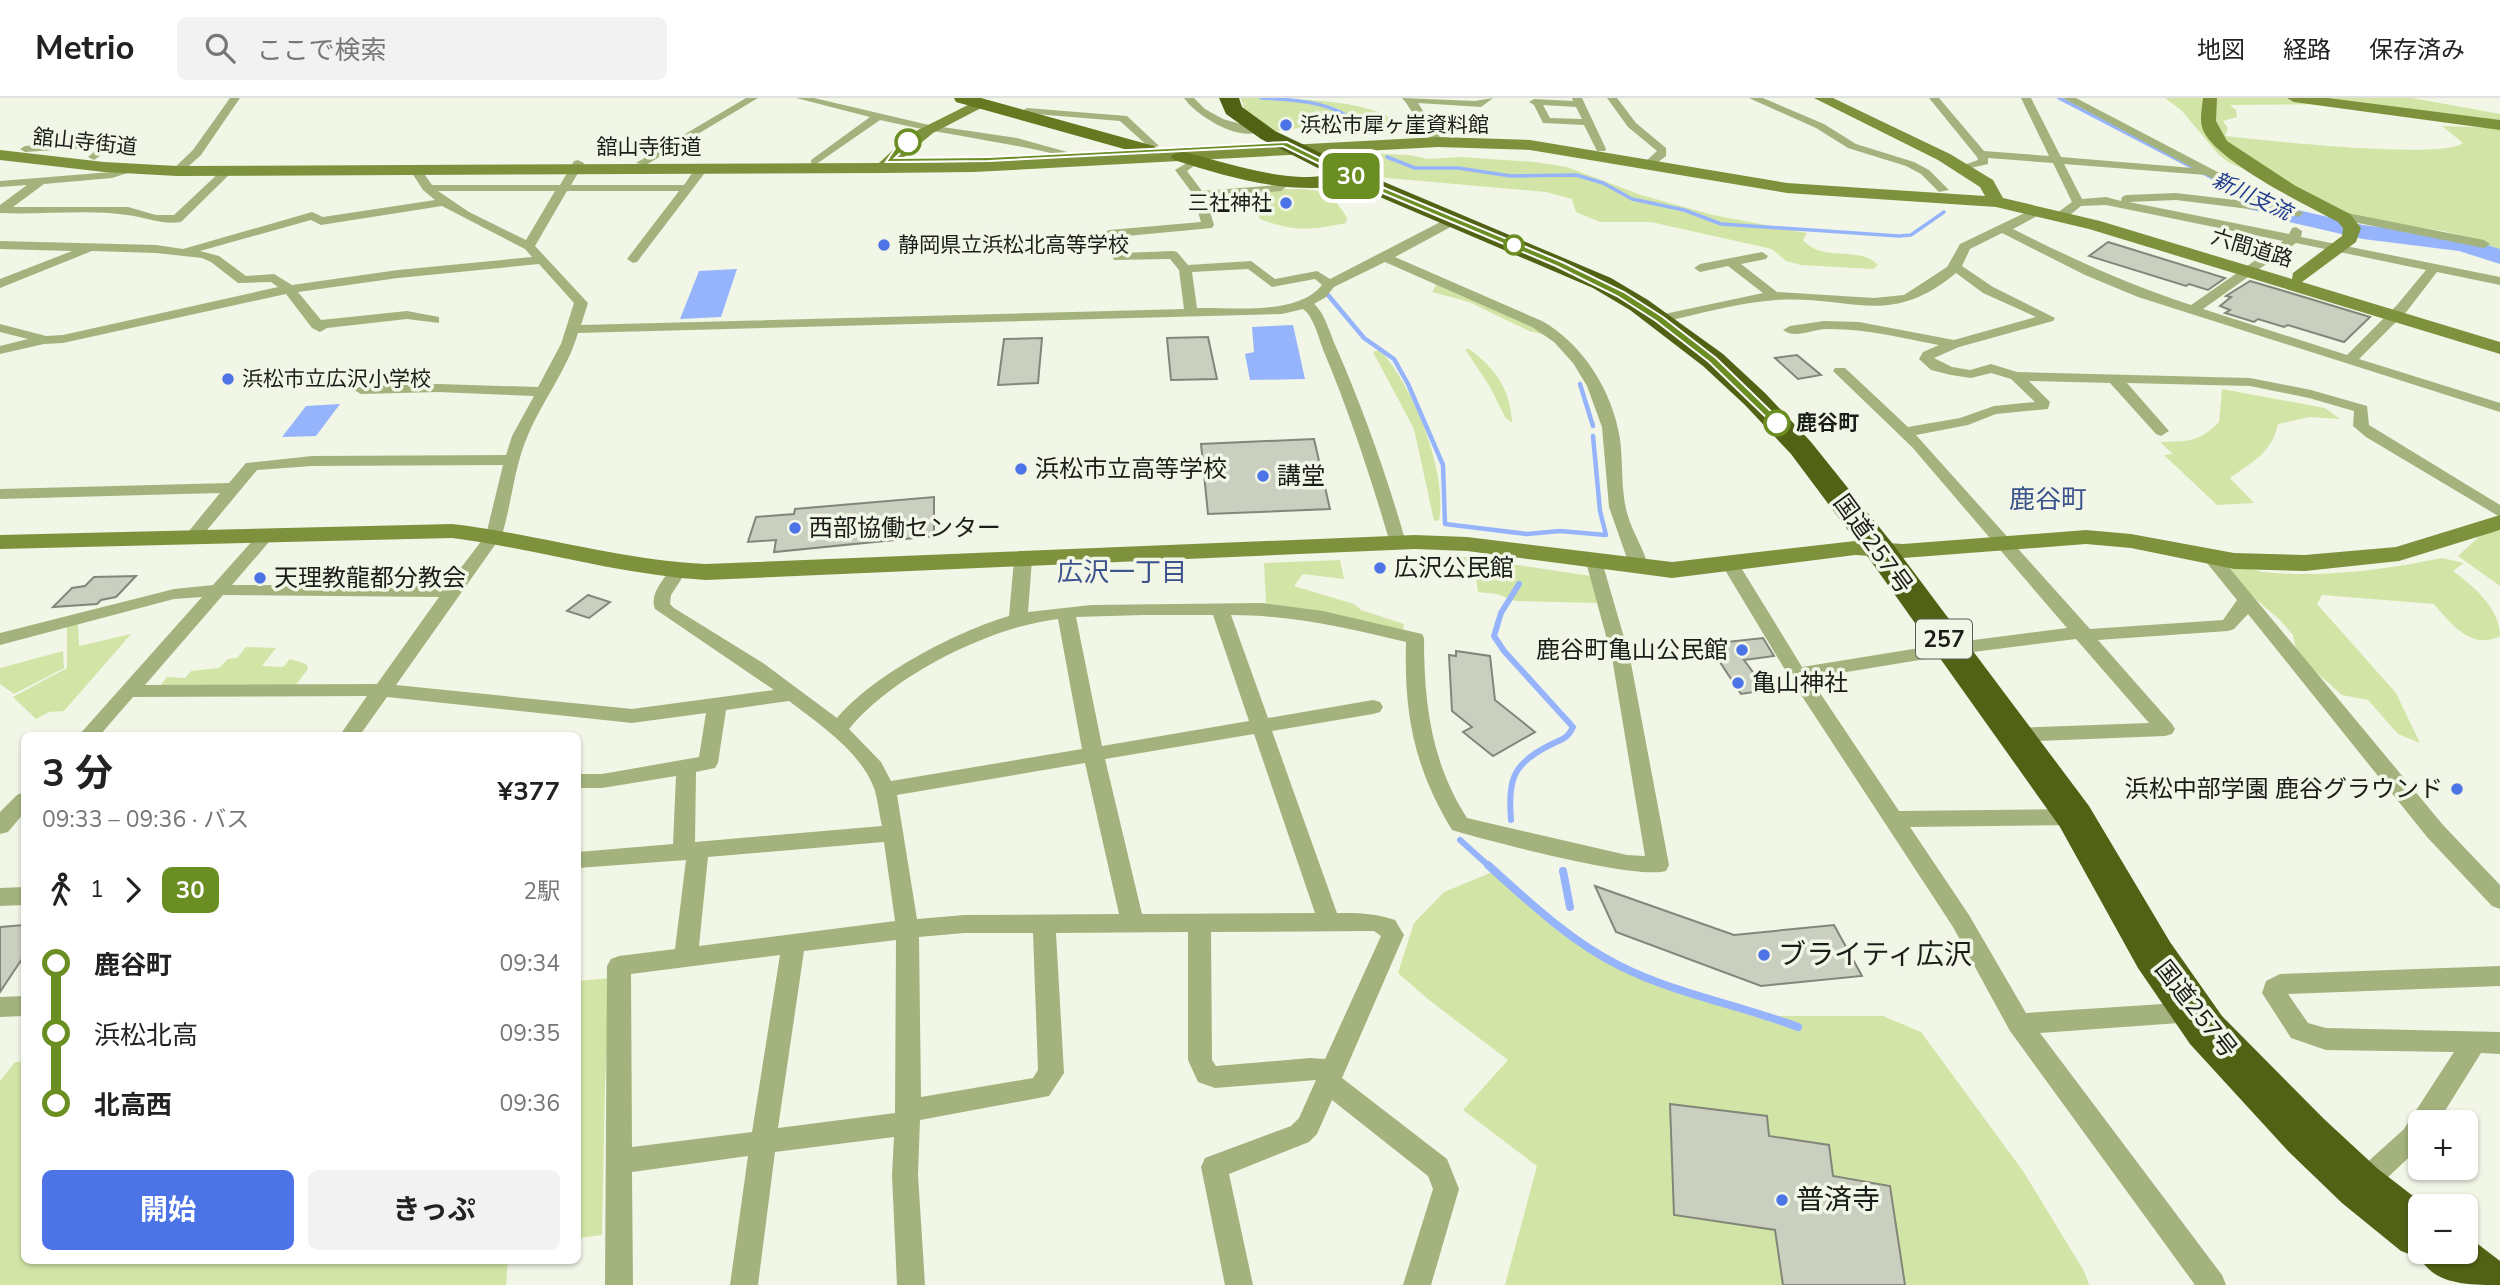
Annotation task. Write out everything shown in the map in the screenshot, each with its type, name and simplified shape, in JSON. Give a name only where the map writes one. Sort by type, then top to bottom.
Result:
[{"type":"highway","name":"国道257号","points":[[1229,98],[1233,110],[1257,130],[1355,178],[1602,283],[1660,319],[1713,360],[1801,447],[1880,550],[2075,817],[2154,955],[2206,1030],[2360,1186],[2408,1224]]},
{"type":"highway","points":[[2461,1264],[2488,1285]]},
{"type":"main road","points":[[967,99],[1025,112],[1151,148]]},
{"type":"main road","points":[[1188,158],[1286,182],[1311,183],[1355,178]]},
{"type":"street","points":[[182,167],[230,110],[235,98]]},
{"type":"street","points":[[642,163],[753,98]]},
{"type":"street","points":[[801,98],[929,128],[1017,141],[1072,155]]},
{"type":"street","points":[[1032,98],[1025,112],[1123,118],[1151,148]]},
{"type":"street","points":[[1189,98],[1194,108],[1234,127],[1257,130]]},
{"type":"street","points":[[1407,99],[1481,104],[1488,98]]},
{"type":"street","points":[[1612,98],[1632,125],[1662,150],[1652,161]]},
{"type":"street","points":[[1754,98],[1820,126],[1852,146],[1910,164],[1925,172],[1943,190]]},
{"type":"street","name":"六間道路","points":[[1821,98],[1841,102],[1962,169],[1987,184],[1995,198],[2037,211],[2069,210]]},
{"type":"street","points":[[1934,98],[1984,162],[1962,169]]},
{"type":"street","points":[[2026,98],[2056,161],[2069,210],[2106,201],[2166,194],[2257,206],[2068,98]]},
{"type":"street","points":[[2210,98],[2208,121],[2211,131],[2221,144],[2299,211]]},
{"type":"street","points":[[2294,98],[2500,125]]},
{"type":"street","points":[[886,164],[898,148],[967,99]]},
{"type":"street","points":[[1407,99],[1423,114],[1427,132],[1435,139],[1530,145],[1788,180],[1943,190],[1995,198]]},
{"type":"street","points":[[1588,122],[1547,121],[1536,104],[1579,101],[1601,149]]},
{"type":"street","points":[[814,162],[879,116]]},
{"type":"street","points":[[1292,146],[1516,137],[1601,149],[1803,190],[1995,198]]},
{"type":"street","points":[[25,149],[112,143],[94,157]]},
{"type":"street","name":"舘山寺街道","points":[[0,146],[228,171],[814,162],[974,167],[1188,158],[1292,146]]},
{"type":"street","name":"舘山寺街道","points":[[0,155],[130,169],[576,166],[703,168],[886,164],[1072,155],[1151,148],[1292,146]]},
{"type":"street","points":[[1980,154],[2201,172],[2270,204],[2484,244]]},
{"type":"street","points":[[1188,158],[1181,170],[1199,194],[1208,225],[1109,234],[1118,257],[1173,255],[1185,269],[1191,312]]},
{"type":"street","points":[[529,246],[576,166]]},
{"type":"street","points":[[633,259],[703,168]]},
{"type":"street","points":[[0,184],[113,175],[130,169]]},
{"type":"street","points":[[351,732],[494,535],[520,436],[573,329],[581,303],[529,246],[444,202],[427,188],[416,170]]},
{"type":"street","points":[[42,180],[1,210],[125,211],[155,219],[177,219],[228,171]]},
{"type":"street","points":[[1199,194],[1281,188],[1286,182]]},
{"type":"street","points":[[427,188],[687,188]]},
{"type":"street","name":"六間道路","points":[[1995,198],[2069,210],[2398,311],[2500,337]]},
{"type":"street","points":[[2106,201],[2500,281]]},
{"type":"street","points":[[183,251],[312,216],[321,221],[444,202]]},
{"type":"street","points":[[1660,319],[1774,296],[1803,295],[1850,300],[1907,299],[1922,292],[1956,267],[1961,261],[1964,247],[1975,239],[2004,229],[2037,211]]},
{"type":"street","points":[[2193,310],[2294,239],[2299,211]]},
{"type":"street","points":[[2300,277],[2350,238],[2352,230],[2337,215]]},
{"type":"street","points":[[573,329],[1282,310],[1305,304],[1329,284],[1454,220]]},
{"type":"street","points":[[2004,229],[2108,280],[2193,310],[2500,408]]},
{"type":"street","points":[[0,245],[183,251],[215,259],[243,280],[274,278],[289,289],[319,327],[407,315],[434,320]]},
{"type":"street","points":[[0,284],[90,248]]},
{"type":"street","points":[[1700,268],[1762,256]]},
{"type":"street","points":[[1385,257],[1546,329],[1580,364],[1601,398],[1614,450],[1613,475],[1617,507],[1621,523],[1638,558],[1639,567]]},
{"type":"street","points":[[0,350],[63,339],[289,289],[398,274],[544,260]]},
{"type":"street","points":[[1730,262],[1774,296]]},
{"type":"street","points":[[1185,269],[1251,265],[1272,283],[1317,275],[1329,284]]},
{"type":"street","points":[[1956,267],[1988,290],[2048,318],[1954,344],[1927,355],[1926,359],[1936,367],[1972,374],[1992,368],[2016,376],[2250,383],[2311,394],[2362,410],[2361,426],[2371,434],[2500,512]]},
{"type":"street","name":"六間道路","points":[[2255,267],[2300,277],[2500,348]]},
{"type":"street","points":[[2350,360],[2398,311],[2434,268]]},
{"type":"street","points":[[1305,304],[1313,310],[1349,392],[1384,490],[1407,543]]},
{"type":"street","points":[[1790,330],[1832,324],[1859,326],[1954,344]]},
{"type":"street","points":[[0,328],[46,340]]},
{"type":"street","points":[[1840,371],[1905,432],[2165,730],[2015,734]]},
{"type":"street","points":[[1905,432],[1963,422],[1994,410],[2043,406],[2043,402],[2016,376]]},
{"type":"street","points":[[2115,379],[2161,431]]},
{"type":"street","points":[[361,390],[438,388],[544,391]]},
{"type":"street","points":[[192,537],[253,466],[312,461],[512,460]]},
{"type":"street","points":[[0,494],[234,488]]},
{"type":"street","points":[[0,542],[452,531],[494,535],[606,561],[677,572],[1451,542],[1672,570],[1855,548],[1916,550],[2068,537],[2103,538],[2266,564],[2374,558],[2399,554],[2500,522]]},
{"type":"street","points":[[92,732],[267,535]]},
{"type":"street","points":[[2211,557],[2435,831],[2500,900]]},
{"type":"street","points":[[1018,620],[1023,560]]},
{"type":"street","points":[[838,730],[857,705],[918,665],[975,635],[1018,620],[1066,614],[1220,609],[1262,609],[1323,617],[1415,638],[1414,679],[1421,742],[1442,799],[1460,824],[1627,863],[1658,865],[1621,658],[1595,562]]},
{"type":"street","points":[[1731,565],[1797,674],[1961,921],[2019,1024],[2213,1285]]},
{"type":"street","points":[[677,572],[662,595],[661,605],[794,694],[838,730],[874,767],[885,789],[907,929],[908,1117],[905,1175],[911,1285]]},
{"type":"street","points":[[0,639],[174,594],[216,590],[452,592]]},
{"type":"street","points":[[1797,674],[1950,649],[2084,634],[2228,625],[2241,611],[2246,600]]},
{"type":"street","points":[[1220,609],[1329,922]]},
{"type":"street","points":[[1066,614],[1093,753],[1133,924]]},
{"type":"street","points":[[128,691],[382,690],[632,716],[794,694]]},
{"type":"street","points":[[581,781],[601,781],[708,763],[717,705]]},
{"type":"street","points":[[885,789],[1373,707]]},
{"type":"street","points":[[685,958],[691,851],[686,766]]},
{"type":"street","points":[[0,826],[21,803]]},
{"type":"street","points":[[1891,819],[2075,817]]},
{"type":"street","points":[[581,860],[894,833]]},
{"type":"street","points":[[0,897],[21,896]]},
{"type":"street","points":[[619,1285],[620,966],[964,924],[1374,922],[1387,926],[1393,935],[1308,1126],[1300,1134],[1214,1167],[1239,1285]]},
{"type":"street","points":[[1199,924],[1200,1060],[1207,1074],[1215,1077],[1310,1069],[1331,1076],[1438,1168],[1446,1189],[1417,1285]]},
{"type":"street","points":[[620,1161],[908,1117],[1040,1088],[1052,1073],[1044,925]]},
{"type":"street","points":[[744,1285],[794,943]]},
{"type":"street","points":[[2488,1043],[2326,1039],[2300,1031],[2277,999],[2274,988],[2280,984],[2500,976]]},
{"type":"street","points":[[0,1007],[21,1006]]},
{"type":"street","points":[[2019,1024],[2193,1012]]},
{"type":"street","points":[[2433,1110],[2488,1043]]},
{"type":"street","points":[[2360,1186],[2408,1142]]},
{"type":"green space","points":[[1241,98],[1353,105],[1391,118],[1399,128],[1390,132],[1346,133],[1333,115],[1312,108],[1330,115],[1335,122],[1274,132],[1246,111],[1242,105],[1247,104],[1242,103]]},
{"type":"green space","points":[[2165,98],[2412,98],[2500,114],[2500,123],[2352,104],[2230,105],[2236,110],[2237,117],[2223,121],[2228,128],[2225,136],[2422,150],[2448,148],[2463,143],[2442,126],[2500,128],[2500,250],[2473,238],[2443,231],[2347,216],[2228,162],[2181,110]]},
{"type":"green space","points":[[1358,153],[1409,155],[1428,159],[1461,157],[1567,167],[1641,195],[1713,215],[1807,233],[1803,240],[1811,247],[1831,253],[1861,256],[1878,265],[1873,269],[1801,265],[1786,261],[1772,249],[1651,222],[1600,222],[1576,212],[1572,199],[1546,192],[1376,177],[1342,157]]},
{"type":"green space","points":[[1284,189],[1322,192],[1341,208],[1347,218],[1346,223],[1303,228],[1283,226],[1260,219],[1250,200],[1258,194]]},
{"type":"green space","points":[[1437,283],[1498,308],[1549,336],[1529,331],[1469,302],[1432,292]]},
{"type":"green space","points":[[1465,349],[1469,349],[1487,364],[1500,381],[1509,400],[1512,423],[1505,417],[1490,387]]},
{"type":"green space","points":[[1380,350],[1404,385],[1425,430],[1438,478],[1439,520],[1434,521],[1414,429],[1373,352]]},
{"type":"green space","points":[[2222,389],[2325,408],[2340,419],[2310,417],[2278,424],[2266,450],[2230,478],[2254,503],[2217,505],[2164,455],[2173,454],[2160,442],[2192,440],[2212,429],[2219,422]]},
{"type":"green space","points":[[2500,531],[2500,586],[2458,556],[2484,532]]},
{"type":"green space","points":[[1450,555],[1591,576],[1597,603],[1515,601],[1497,594],[1478,592],[1475,570],[1448,568]]},
{"type":"green space","points":[[2442,558],[2464,563],[2453,571],[2477,591],[2490,607],[2499,626],[2500,636],[2490,640],[2471,638],[2455,627],[2434,604],[2322,595],[2317,604],[2396,693],[2420,743],[2398,734],[2368,700],[2342,695],[2297,655],[2293,635],[2221,565],[2236,564],[2263,572],[2308,574],[2375,569]]},
{"type":"green space","points":[[1340,560],[1344,579],[1303,574],[1294,586],[1354,604],[1361,610],[1404,624],[1403,630],[1266,603],[1264,563]]},
{"type":"green space","points":[[78,623],[79,646],[131,634],[64,711],[49,712],[36,719],[13,697],[67,668],[67,626]]},
{"type":"green space","points":[[246,647],[276,648],[262,666],[283,667],[290,659],[306,664],[308,669],[295,686],[160,686],[167,677],[185,678],[191,671],[219,668],[228,659],[237,658]]},
{"type":"green space","points":[[63,651],[64,668],[14,694],[0,684],[0,668]]},
{"type":"green space","points":[[1495,871],[1555,929],[1600,959],[1675,992],[1758,1016],[1883,1016],[1921,1032],[2023,1171],[2084,1271],[2089,1285],[1505,1285],[1537,1166],[1463,1110],[1508,1060],[1398,973],[1414,923],[1444,892]]},
{"type":"green space","points":[[611,978],[605,1085],[602,1235],[581,1238],[581,981]]},
{"type":"green space","points":[[15,1062],[21,1062],[21,1264],[508,1264],[506,1285],[0,1285],[0,1081]]},
{"type":"water","points":[[737,269],[721,317],[680,319],[699,271]]},
{"type":"water","points":[[1293,325],[1305,379],[1250,380],[1245,354],[1254,352],[1252,327]]},
{"type":"water","points":[[340,404],[316,436],[282,437],[306,406]]},
{"type":"building","points":[[2108,242],[2225,278],[2208,290],[2189,284],[2186,286],[2089,256]]},
{"type":"building","points":[[2250,281],[2370,317],[2344,342],[2288,325],[2284,327],[2258,319],[2254,322],[2225,313],[2230,310],[2220,306],[2231,297],[2226,296]]},
{"type":"building","points":[[1208,337],[1217,379],[1171,380],[1167,338]]},
{"type":"building","points":[[1042,338],[1038,383],[998,385],[1004,339]]},
{"type":"building","points":[[1797,355],[1821,375],[1798,379],[1775,358]]},
{"type":"building","name":"講堂","points":[[1314,439],[1330,509],[1208,514],[1201,444]]},
{"type":"building","points":[[934,497],[934,536],[774,552],[776,540],[748,542],[756,517],[794,514],[795,509]]},
{"type":"building","points":[[136,576],[116,597],[101,600],[97,604],[53,607],[72,588],[85,586],[94,577]]},
{"type":"building","points":[[588,595],[610,602],[589,618],[567,611]]},
{"type":"building","points":[[1763,638],[1774,656],[1744,660],[1766,690],[1741,694],[1708,644]]},
{"type":"building","points":[[1456,651],[1490,656],[1495,700],[1535,732],[1493,756],[1463,732],[1472,727],[1452,711],[1449,655],[1456,656]]},
{"type":"building","name":"ブライティ広沢","points":[[1595,886],[1734,935],[1834,925],[1862,976],[1761,986],[1616,932]]},
{"type":"building","points":[[21,925],[21,960],[0,992],[0,927]]},
{"type":"building","name":"普済寺","points":[[1670,1104],[1767,1116],[1769,1136],[1829,1145],[1833,1176],[1890,1186],[1905,1285],[1783,1285],[1775,1230],[1674,1215]]},
{"type":"waterway","points":[[1261,98],[1306,102],[1333,109],[1370,133]]},
{"type":"waterway","name":"新川支流","points":[[2059,98],[2280,213]]},
{"type":"waterway","points":[[1387,157],[1415,168],[1458,168],[1511,176],[1576,175],[1603,183],[1632,199],[1684,210],[1721,224],[1899,236],[1911,235],[1944,212]]},
{"type":"waterway","points":[[2250,208],[2274,212]]},
{"type":"waterway","name":"新川支流","points":[[2280,213],[2363,232],[2463,244],[2500,257]]},
{"type":"waterway","points":[[1328,295],[1364,338],[1394,359],[1408,384],[1443,465],[1445,524],[1527,534],[1560,531],[1606,535],[1600,511],[1593,436]]},
{"type":"waterway","points":[[1580,384],[1593,426]]},
{"type":"waterway","points":[[1511,820],[1512,783],[1521,765],[1539,751],[1565,738],[1573,727],[1504,651],[1494,636],[1501,613],[1519,584]]},
{"type":"waterway","points":[[1460,840],[1490,867]]},
{"type":"waterway","points":[[1488,865],[1567,933],[1620,966],[1686,992],[1798,1027]]},
{"type":"waterway","points":[[1563,871],[1570,907]]},
{"type":"bus line","name":"30","points":[[908,142],[898,148],[889,161],[989,159],[1285,144],[1355,178],[1602,283],[1639,304],[1713,360],[1777,423]]},
{"type":"place","name":"浜松市犀ヶ崖資料館","points":[[1286,125]]},
{"type":"place","name":"三社神社","points":[[1286,203]]},
{"type":"place","name":"静岡県立浜松北高等学校","points":[[884,245]]},
{"type":"place","name":"浜松市立広沢小学校","points":[[228,379]]},
{"type":"place","name":"鹿谷町","points":[[1777,423]]},
{"type":"place","name":"浜松市立高等学校","points":[[1021,469]]},
{"type":"place","name":"講堂","points":[[1263,476]]},
{"type":"place","name":"西部協働センター","points":[[795,528]]},
{"type":"place","name":"広沢公民館","points":[[1380,568]]},
{"type":"place","name":"天理教龍都分教会","points":[[260,578]]},
{"type":"place","name":"鹿谷町亀山公民館","points":[[1742,650]]},
{"type":"place","name":"亀山神社","points":[[1738,683]]},
{"type":"place","name":"浜松中部学園 鹿谷グラウンド","points":[[2457,789]]},
{"type":"place","name":"ブライティ広沢","points":[[1764,955]]},
{"type":"place","name":"普済寺","points":[[1782,1200]]},
{"type":"district","name":"鹿谷町","points":[[2048,499]]},
{"type":"district","name":"広沢一丁目","points":[[1122,572]]}]
